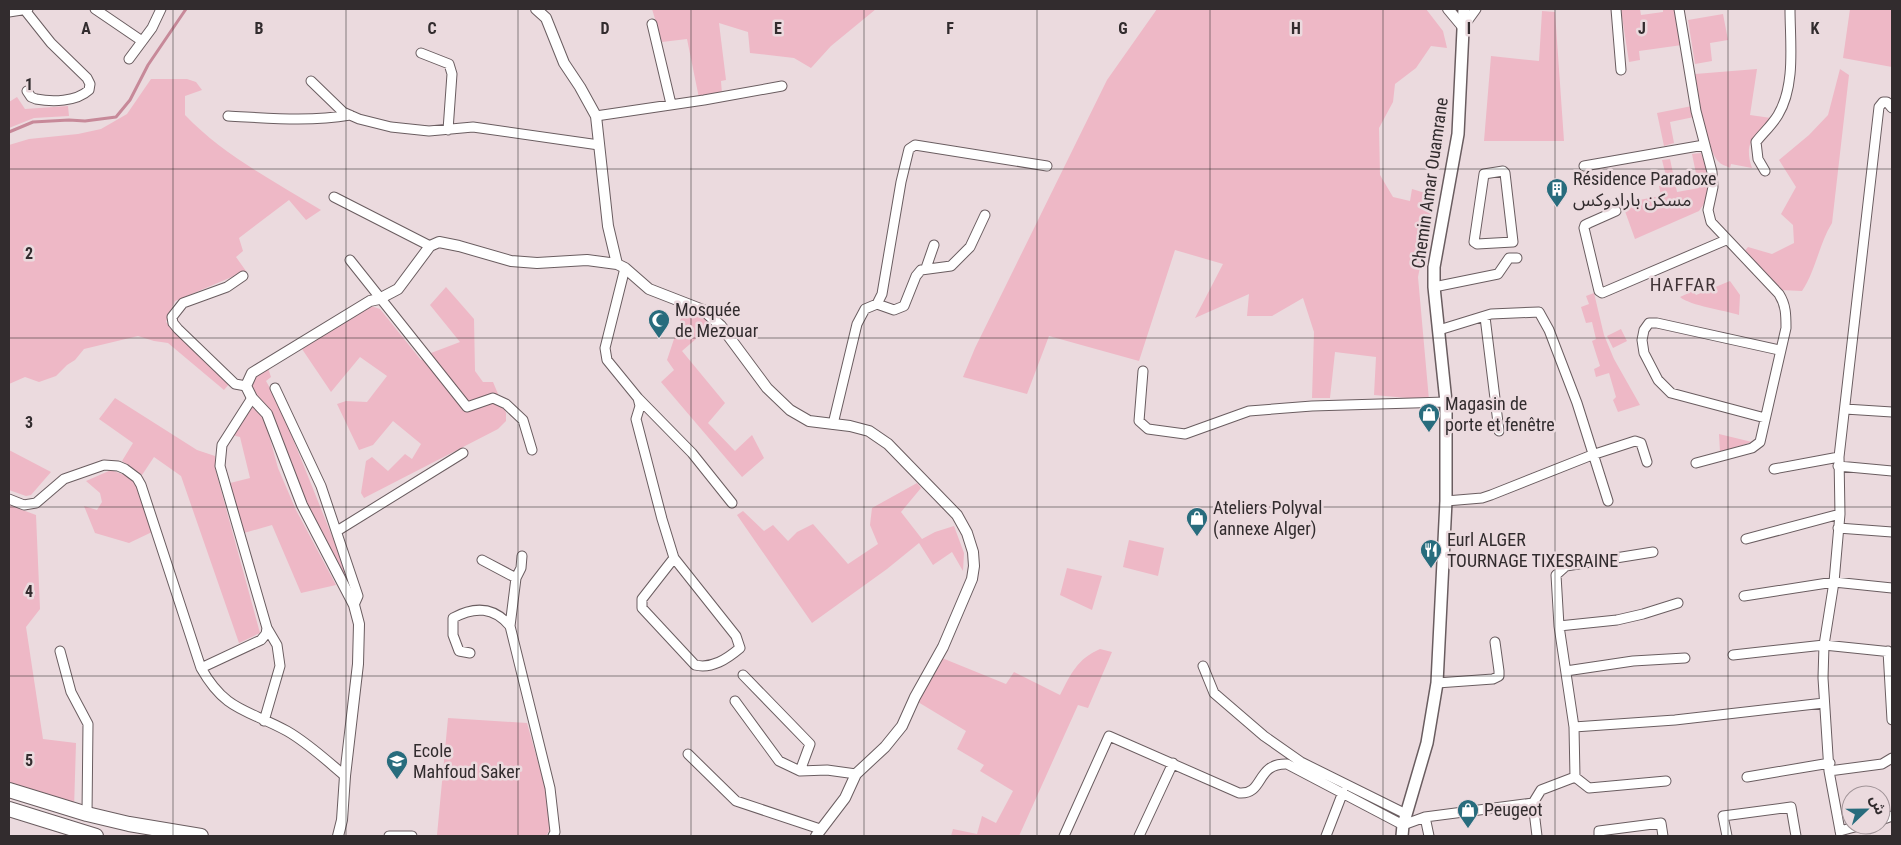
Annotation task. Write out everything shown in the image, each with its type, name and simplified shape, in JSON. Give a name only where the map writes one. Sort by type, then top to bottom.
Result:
[{"type":"highway","points":[[9,790],[87,814],[129,824],[201,836]]},
{"type":"highway","points":[[9,809],[90,836]]},
{"type":"main road","name":"Chemin Amar Ouamrane","points":[[1403,825],[1427,743],[1437,683],[1446,501],[1446,402],[1434,287],[1434,267],[1458,134],[1464,9]]},
{"type":"street","points":[[9,12],[27,9],[51,43],[87,78],[90,84],[89,90],[85,94],[73,98],[36,99],[31,97],[27,91]]},
{"type":"street","points":[[95,9],[142,42]]},
{"type":"street","points":[[129,59],[152,28],[161,9]]},
{"type":"street","points":[[536,9],[546,18],[564,63],[596,116],[608,226],[621,266],[604,348],[607,360],[638,398],[692,453],[732,503]]},
{"type":"street","points":[[1448,9],[1463,27],[1476,9]]},
{"type":"street","points":[[1616,9],[1621,70]]},
{"type":"street","points":[[1679,9],[1695,101],[1712,172],[1712,187],[1708,210],[1711,222],[1784,301],[1786,328],[1760,442],[1757,445],[1726,456],[1696,463]]},
{"type":"street","points":[[1765,171],[1758,159],[1756,142],[1778,116],[1784,103],[1788,87],[1790,9]]},
{"type":"street","points":[[652,24],[671,104]]},
{"type":"street","points":[[421,53],[449,64],[451,67],[448,130]]},
{"type":"street","points":[[311,81],[343,112],[359,119],[391,127],[429,131],[473,128],[599,145]]},
{"type":"street","points":[[596,116],[782,86]]},
{"type":"street","points":[[1840,834],[1830,767],[1824,703],[1824,645],[1834,582],[1840,514],[1838,466],[1879,107],[1883,102],[1887,102],[1892,108]]},
{"type":"street","points":[[228,116],[325,120],[350,115]]},
{"type":"street","points":[[832,424],[857,324],[865,309],[877,304],[882,294],[901,182],[909,149],[915,145],[1047,166]]},
{"type":"street","points":[[1584,166],[1704,145]]},
{"type":"street","points":[[1503,171],[1506,173],[1513,242],[1476,244],[1474,242],[1484,174],[1486,173],[1503,171]]},
{"type":"street","points":[[334,197],[430,246]]},
{"type":"street","points":[[1616,211],[1585,225],[1584,228],[1599,291],[1602,293],[1726,240]]},
{"type":"street","points":[[877,304],[894,310],[904,306],[916,276],[921,270],[951,266],[957,261],[975,239],[985,216]]},
{"type":"street","points":[[246,386],[252,374],[362,305],[398,289],[430,246],[439,242],[460,246],[511,262],[536,263],[587,260],[621,266],[649,289],[703,310],[721,326],[767,388],[790,410],[809,421],[850,426],[869,431],[888,444],[957,515],[968,533],[973,552],[974,566],[972,579],[963,604],[902,726],[885,747],[856,774],[845,798],[818,833],[736,801],[688,754]]},
{"type":"street","points":[[926,268],[934,244]]},
{"type":"street","points":[[1434,287],[1498,274],[1509,258],[1517,258]]},
{"type":"street","points":[[350,260],[379,299],[467,407],[493,398],[506,404],[523,420],[532,450]]},
{"type":"street","points":[[243,276],[227,287],[183,303],[172,317],[173,323],[178,329],[235,384],[246,386]]},
{"type":"street","points":[[1439,330],[1491,314],[1539,312],[1549,330],[1577,403],[1608,501]]},
{"type":"street","points":[[1485,317],[1499,431]]},
{"type":"street","points":[[1765,418],[1671,393],[1658,380],[1644,353],[1642,340],[1644,330],[1649,323],[1657,323],[1780,350]]},
{"type":"street","points":[[1143,371],[1139,420],[1148,429],[1185,434],[1249,411],[1312,406],[1446,402]]},
{"type":"street","points":[[246,386],[252,398],[267,414],[302,505],[354,605],[359,624],[358,664],[345,776],[342,820],[338,836]]},
{"type":"street","points":[[275,388],[321,486],[358,596],[354,605]]},
{"type":"street","points":[[252,398],[222,445],[220,466],[267,628],[277,645],[280,666],[264,721]]},
{"type":"street","points":[[638,398],[640,406],[636,419],[674,558],[736,636],[740,648],[728,659],[705,667],[695,665],[642,608],[642,598],[674,558]]},
{"type":"street","points":[[1845,409],[1892,412]]},
{"type":"street","points":[[1446,501],[1491,496],[1592,455],[1635,440],[1641,443],[1647,462]]},
{"type":"street","points":[[337,531],[463,453]]},
{"type":"street","points":[[1774,469],[1839,457]]},
{"type":"street","points":[[9,499],[24,505],[32,504],[40,501],[64,479],[104,465],[118,466],[137,478],[201,668],[213,686],[228,702],[237,708],[298,737],[345,776]]},
{"type":"street","points":[[1838,466],[1892,471]]},
{"type":"street","points":[[1746,539],[1840,514]]},
{"type":"street","points":[[1838,528],[1892,532]]},
{"type":"street","points":[[1575,778],[1574,727],[1559,626],[1556,575],[1566,566],[1653,552]]},
{"type":"street","points":[[522,556],[521,568],[516,578],[510,626],[550,788],[555,832],[553,836]]},
{"type":"street","points":[[482,560],[516,578]]},
{"type":"street","points":[[1744,596],[1834,582],[1892,588]]},
{"type":"street","points":[[1559,626],[1617,620],[1678,603]]},
{"type":"street","points":[[470,654],[459,651],[453,635],[453,618],[463,612],[481,609],[503,618],[510,626]]},
{"type":"street","points":[[201,668],[261,640],[266,634],[267,628]]},
{"type":"street","points":[[1437,683],[1493,679],[1498,676],[1495,642]]},
{"type":"street","points":[[1733,655],[1824,645],[1890,651],[1892,720]]},
{"type":"street","points":[[60,651],[71,692],[88,724],[87,814]]},
{"type":"street","points":[[1566,671],[1633,661],[1685,658]]},
{"type":"street","points":[[1203,666],[1214,693],[1264,736],[1301,762],[1403,825]]},
{"type":"street","points":[[743,675],[810,744],[800,771]]},
{"type":"street","points":[[735,700],[779,760],[800,771],[826,770],[856,774]]},
{"type":"street","points":[[1574,727],[1675,720],[1824,703]]},
{"type":"street","points":[[1064,836],[1110,736],[1238,793],[1248,794],[1253,790],[1266,770],[1280,764],[1288,764],[1403,825],[1425,817],[1533,802]]},
{"type":"street","points":[[1747,777],[1830,767],[1882,764],[1892,758]]},
{"type":"street","points":[[1139,836],[1173,763]]},
{"type":"street","points":[[1575,778],[1590,788],[1666,781]]},
{"type":"street","points":[[1537,836],[1533,802],[1541,790],[1575,778]]},
{"type":"street","points":[[1326,836],[1343,792]]},
{"type":"street","points":[[1727,836],[1723,816],[1790,807],[1796,836]]},
{"type":"street","points":[[1425,817],[1429,836]]},
{"type":"street","points":[[1599,836],[1599,831],[1661,823],[1663,836]]},
{"type":"street","points":[[390,836],[412,836]]},
{"type":"shaded area","points":[[652,9],[876,9],[831,46],[811,68],[794,58],[750,53],[748,32],[719,23],[726,80],[721,81],[722,94],[699,98],[687,39],[662,42]]},
{"type":"shaded area","points":[[1157,9],[1426,9],[1443,31],[1447,48],[1431,46],[1416,68],[1395,84],[1393,102],[1379,128],[1380,175],[1393,197],[1410,201],[1412,189],[1432,195],[1433,202],[1418,277],[1429,400],[1374,395],[1376,357],[1335,352],[1330,398],[1312,398],[1314,332],[1303,298],[1272,316],[1247,316],[1249,294],[1195,318],[1223,264],[1175,250],[1139,361],[1049,336],[1027,394],[963,377],[975,348],[1107,80]]},
{"type":"shaded area","points":[[1640,9],[1641,15],[1663,12],[1663,9],[1676,9],[1682,45],[1639,51],[1640,60],[1629,62],[1621,10]]},
{"type":"shaded area","points":[[1850,9],[1892,9],[1892,67],[1843,58]]},
{"type":"shaded area","points":[[1542,11],[1555,12],[1564,141],[1484,141],[1491,56],[1539,61]]},
{"type":"shaded area","points":[[1723,14],[1728,40],[1710,43],[1712,61],[1695,64],[1688,20]]},
{"type":"shaded area","points":[[1757,69],[1750,115],[1771,118],[1750,145],[1749,151],[1752,168],[1731,164],[1730,168],[1720,163],[1710,147],[1703,121],[1695,74]]},
{"type":"shaded area","points":[[1840,69],[1849,75],[1832,223],[1802,291],[1780,290],[1743,253],[1748,247],[1772,254],[1794,243],[1793,225],[1781,214],[1796,187],[1779,160],[1809,135],[1828,115]]},
{"type":"shaded area","points":[[151,79],[187,79],[196,82],[202,90],[185,96],[185,115],[232,155],[321,210],[306,220],[289,200],[239,238],[243,251],[236,257],[246,271],[175,301],[166,322],[230,383],[224,390],[168,343],[138,336],[84,349],[75,360],[56,376],[39,382],[25,377],[9,384],[9,145],[29,139],[78,134],[101,129],[127,114]]},
{"type":"shaded area","points":[[17,97],[25,109],[68,106],[69,116],[34,118],[9,128],[9,102]]},
{"type":"shaded area","points":[[1692,106],[1694,117],[1670,122],[1674,143],[1664,146],[1657,113]]},
{"type":"shaded area","points":[[1701,153],[1707,170],[1708,188],[1706,201],[1699,211],[1635,239],[1622,203],[1661,196],[1659,186],[1668,184],[1662,160],[1670,159],[1677,192],[1699,188],[1692,154]]},
{"type":"shaded area","points":[[1730,281],[1740,295],[1739,315],[1700,305],[1680,297],[1693,291],[1696,295]]},
{"type":"shaded area","points":[[446,287],[474,319],[475,371],[483,382],[493,382],[506,413],[506,421],[498,429],[364,498],[361,493],[366,461],[372,457],[388,471],[405,454],[412,459],[421,444],[393,421],[373,445],[359,450],[337,404],[346,401],[367,402],[387,376],[360,357],[331,392],[302,349],[368,305],[380,309],[421,360],[431,353],[460,342],[430,305]]},
{"type":"shaded area","points":[[1594,293],[1604,335],[1614,359],[1640,405],[1618,412],[1613,400],[1616,397],[1609,373],[1596,377],[1594,369],[1600,366],[1592,341],[1596,339],[1592,322],[1586,323],[1581,307],[1589,304],[1586,296]]},
{"type":"shaded area","points":[[684,309],[699,314],[712,325],[682,351],[725,403],[708,423],[735,451],[752,435],[764,458],[742,477],[661,382],[674,370],[667,360]]},
{"type":"shaded area","points":[[1621,329],[1627,341],[1613,348],[1607,336]]},
{"type":"shaded area","points":[[268,368],[271,377],[266,381],[279,404],[350,581],[346,582],[307,507],[254,390],[251,382],[256,375]]},
{"type":"shaded area","points":[[115,398],[197,450],[215,456],[215,468],[260,633],[239,643],[181,476],[154,457],[142,475],[122,461],[133,443],[99,419]]},
{"type":"shaded area","points":[[251,404],[264,417],[278,468],[296,510],[336,585],[301,593],[272,525],[244,533],[230,483],[250,478],[240,437],[232,435]]},
{"type":"shaded area","points":[[1719,434],[1752,442],[1720,452]]},
{"type":"shaded area","points":[[9,450],[51,472],[31,495],[26,496],[9,490]]},
{"type":"shaded area","points":[[111,470],[130,477],[136,484],[152,532],[129,543],[95,533],[84,506],[97,510],[102,502],[100,493],[86,481]]},
{"type":"shaded area","points":[[917,483],[921,488],[901,512],[922,539],[935,532],[954,526],[964,553],[963,571],[952,552],[933,565],[919,543],[887,569],[812,623],[737,515],[743,511],[764,531],[773,525],[788,541],[797,532],[813,524],[848,564],[878,544],[870,525],[872,508]]},
{"type":"shaded area","points":[[9,505],[36,515],[40,609],[26,627],[43,739],[76,743],[74,809],[9,796]]},
{"type":"shaded area","points":[[1129,540],[1164,548],[1158,576],[1123,567]]},
{"type":"shaded area","points":[[1067,568],[1102,576],[1092,610],[1060,595]]},
{"type":"shaded area","points":[[1100,649],[1112,652],[1088,708],[1078,705],[1019,836],[951,836],[953,829],[977,834],[982,816],[996,823],[1013,791],[980,771],[984,765],[957,749],[966,731],[918,702],[942,658],[1006,684],[1014,672],[1060,695],[1080,662]]},
{"type":"shaded area","points":[[448,718],[527,723],[547,794],[550,829],[546,836],[437,835]]},
{"type":"waterway","points":[[9,132],[33,122],[85,121],[116,117],[130,100],[148,65],[186,9]]},
{"type":"place","name":"Résidence Paradoxe مسكن بارادوكس","points":[[1557,208]]},
{"type":"place","name":"Mosquée de Mezouar","points":[[659,339]]},
{"type":"place","name":"Magasin de porte et fenêtre","points":[[1429,433]]},
{"type":"place","name":"Ateliers Polyval (annexe Alger)","points":[[1197,537]]},
{"type":"place","name":"Eurl ALGER TOURNAGE TIXESRAINE","points":[[1431,569]]},
{"type":"place","name":"Ecole Mahfoud Saker","points":[[397,780]]},
{"type":"place","name":"Peugeot","points":[[1468,829]]},
{"type":"district","name":"HAFFAR","points":[[1683,284]]}]
